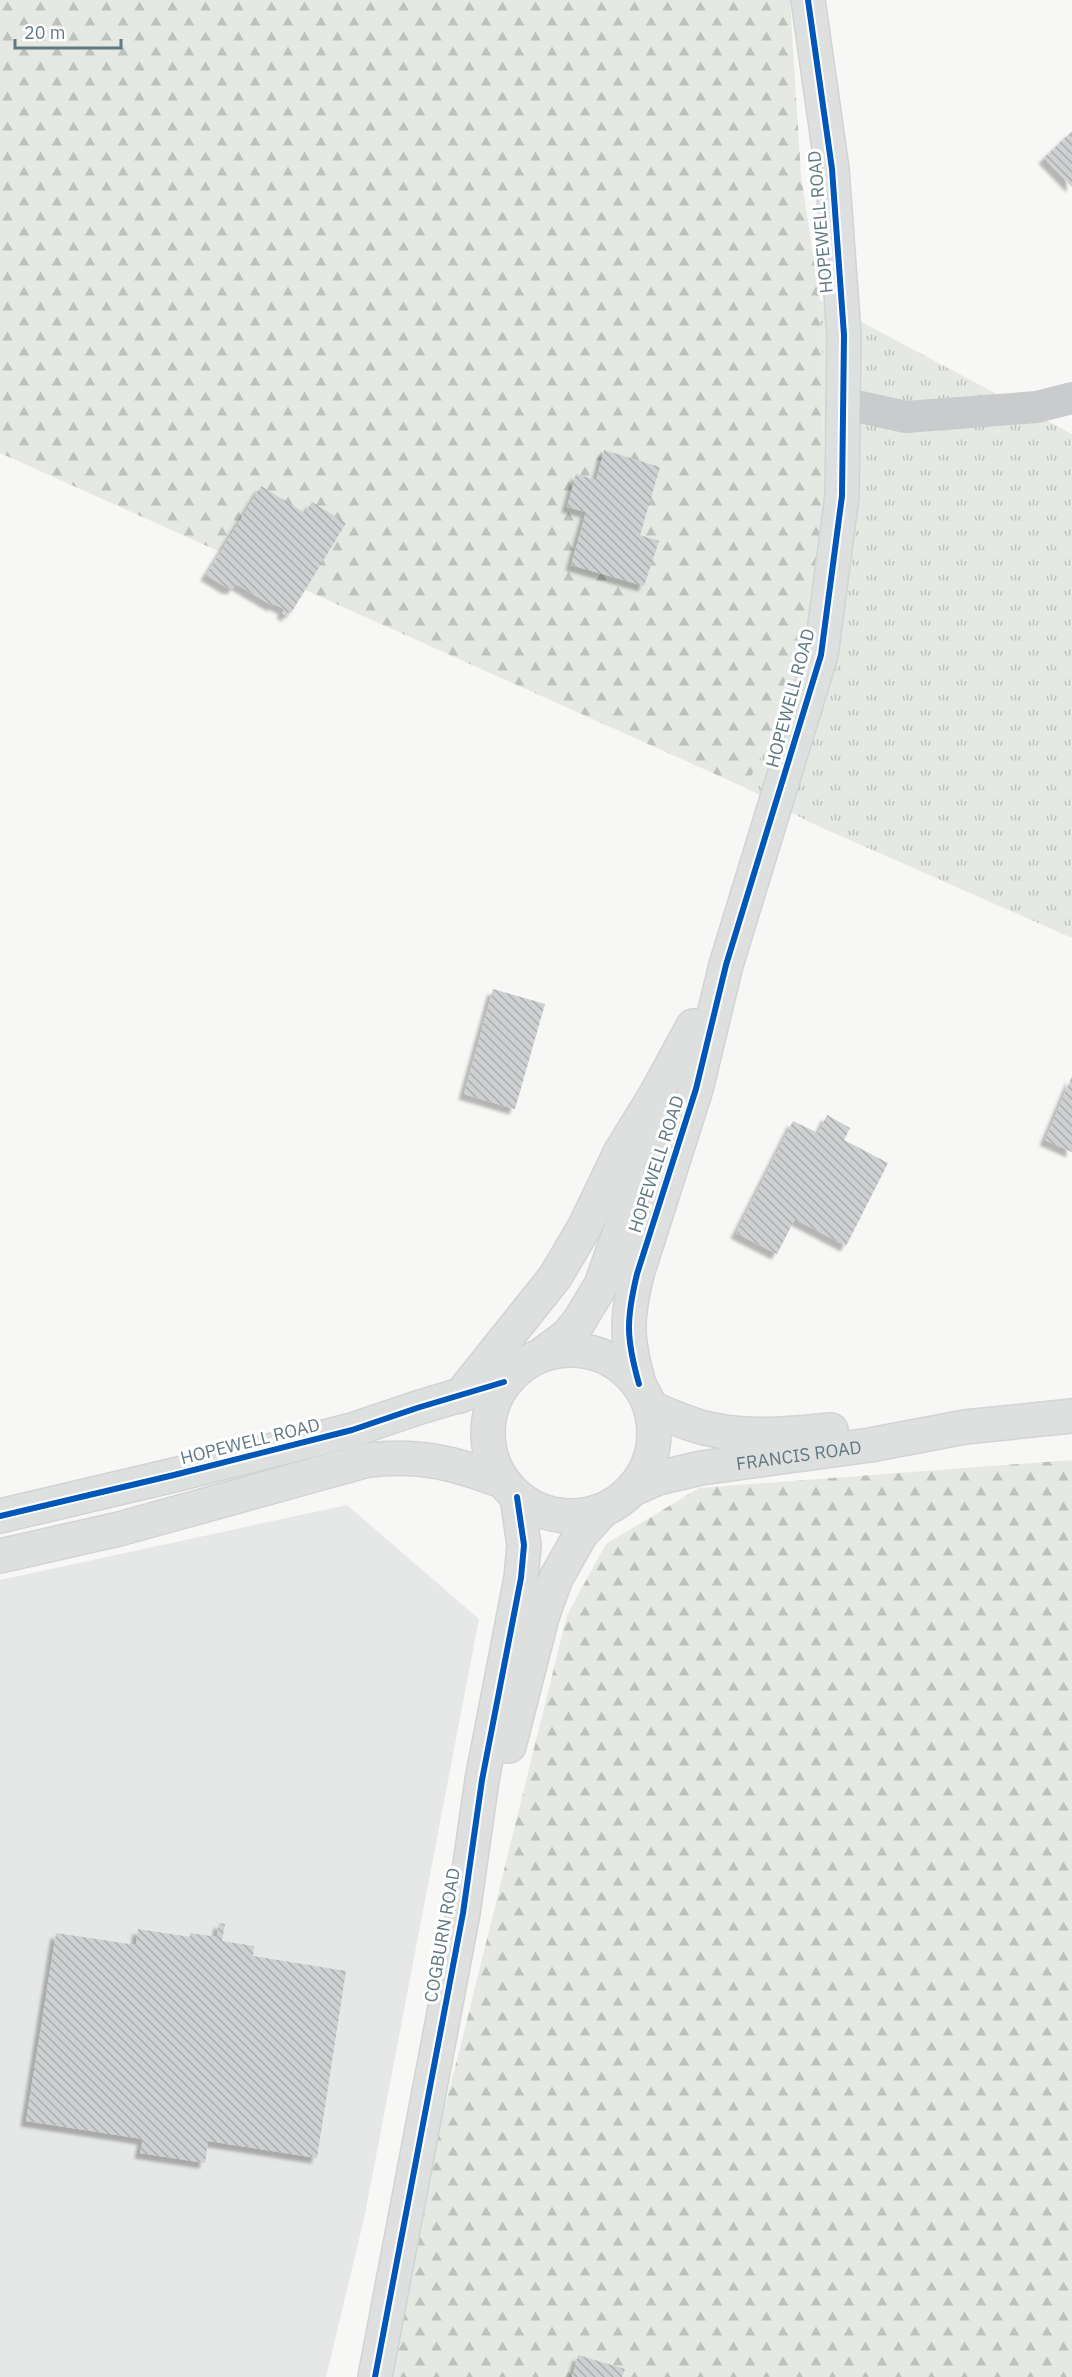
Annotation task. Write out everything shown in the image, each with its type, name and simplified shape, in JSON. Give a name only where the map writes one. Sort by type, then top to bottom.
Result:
[{"type":"street","name":"HOPEWELL ROAD","points":[[645,1396],[629,1350],[630,1302],[696,1089],[726,965],[820,655],[842,496],[844,335],[832,169],[808,0]]},
{"type":"street","points":[[842,403],[906,417],[1037,407],[1072,398]]},
{"type":"street","name":"HOPEWELL ROAD","points":[[544,1353],[567,1336],[578,1323],[600,1285],[693,1026],[726,965]]},
{"type":"street","points":[[460,1396],[555,1277],[584,1228],[620,1153],[655,1096],[693,1026]]},
{"type":"street","points":[[0,1556],[119,1529],[368,1460],[401,1457],[421,1458],[460,1466],[510,1489],[536,1509],[558,1515],[581,1516],[603,1510],[633,1490],[648,1465],[655,1437],[645,1396],[620,1365],[597,1353],[571,1349],[544,1353],[522,1364],[504,1382],[491,1405],[487,1431],[491,1457],[510,1489]]},
{"type":"street","name":"HOPEWELL ROAD","points":[[0,1516],[352,1430],[504,1382]]},
{"type":"street","name":"FRANCIS ROAD","points":[[645,1396],[693,1425],[748,1435],[875,1427],[964,1427]]},
{"type":"street","name":"FRANCIS ROAD","points":[[633,1490],[657,1478],[701,1468],[870,1444],[964,1427],[1072,1416]]},
{"type":"street","name":"COGBURN ROAD","points":[[375,2377],[463,1913],[482,1780],[521,1578],[524,1545],[510,1489]]},
{"type":"street","name":"COGBURN ROAD","points":[[463,1913],[548,1598],[566,1557],[581,1534],[603,1510]]},
{"type":"shaded area","points":[[347,1505],[479,1619],[364,2219],[326,2377],[0,2377],[0,1580]]},
{"type":"green space","points":[[0,0],[790,0],[801,175],[820,301],[829,607],[746,788],[0,453]]},
{"type":"green space","points":[[820,300],[1072,434],[1072,938],[809,822],[746,788],[829,607]]},
{"type":"green space","points":[[1072,1460],[1072,2377],[374,2377],[461,2044],[567,1615],[606,1544],[699,1488]]},
{"type":"building","points":[[1072,131],[1072,187],[1044,158]]},
{"type":"building","points":[[604,450],[660,467],[640,535],[659,541],[644,586],[571,565],[586,512],[567,507],[576,474],[596,480]]},
{"type":"building","points":[[261,486],[305,513],[312,502],[346,523],[287,616],[282,613],[284,609],[274,604],[273,606],[236,584],[233,589],[227,588],[206,575]]},
{"type":"building","points":[[493,989],[545,1004],[515,1109],[464,1094]]},
{"type":"building","points":[[1072,1076],[1072,1152],[1045,1140]]},
{"type":"building","points":[[827,1115],[850,1128],[844,1140],[888,1163],[846,1246],[795,1219],[777,1254],[736,1233],[793,1121],[818,1133]]},
{"type":"building","points":[[219,1923],[225,1924],[222,1941],[254,1946],[253,1956],[346,1971],[317,2158],[208,2141],[205,2163],[140,2153],[143,2139],[26,2121],[56,1933],[136,1945],[138,1929],[190,1937],[190,1933],[217,1937]]},
{"type":"building","points":[[578,2355],[625,2369],[622,2377],[572,2377]]},
{"type":"cycle path","points":[[639,1384],[629,1329],[637,1274],[696,1089],[726,965],[821,655],[842,496],[844,335],[832,169],[808,0]]},
{"type":"cycle path","points":[[0,1516],[352,1430],[504,1382]]},
{"type":"cycle path","points":[[375,2377],[463,1913],[482,1780],[521,1578],[524,1545],[517,1497]]}]
